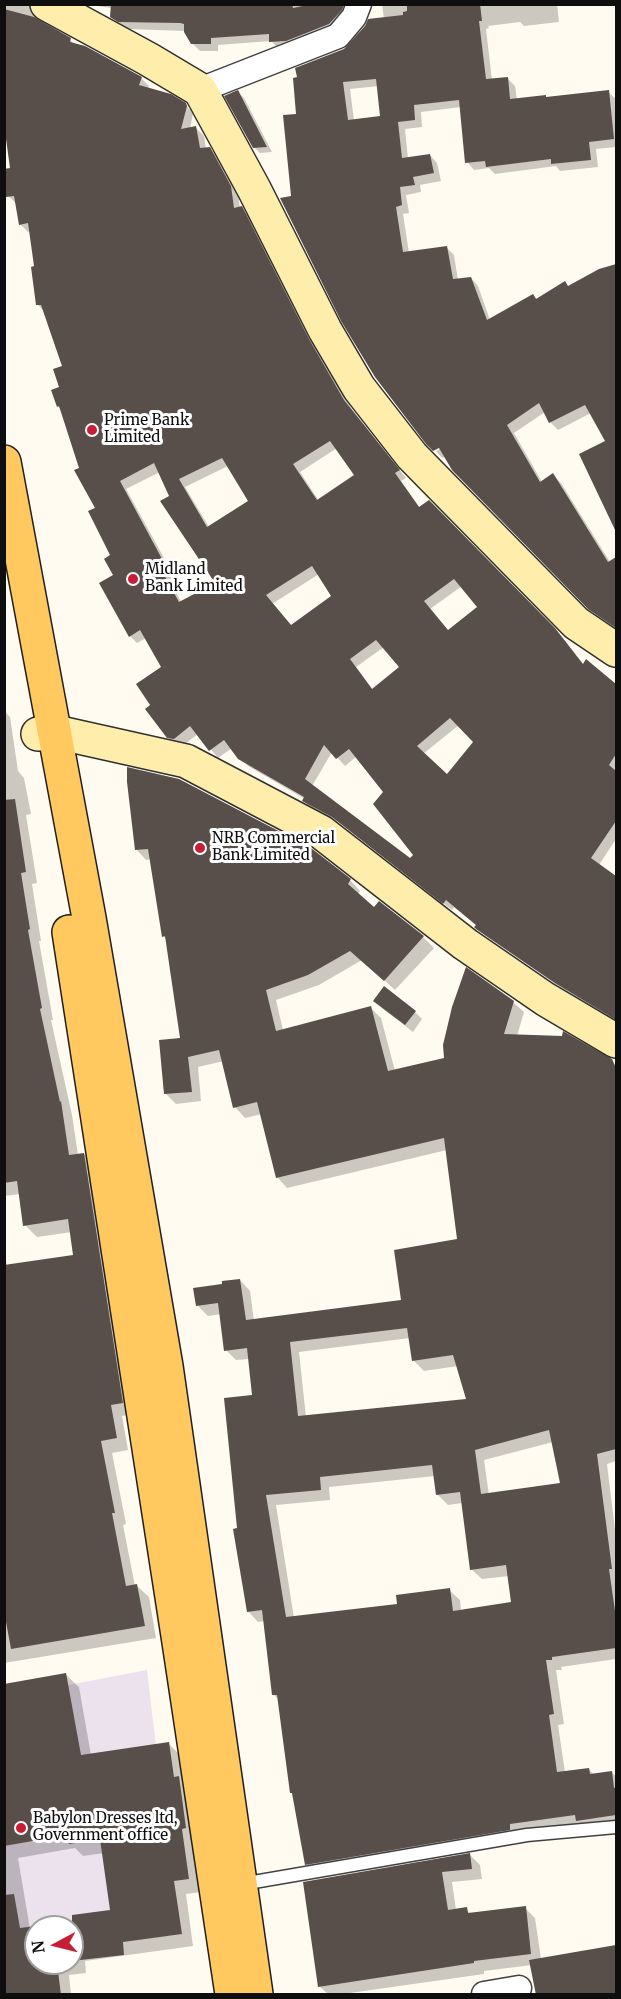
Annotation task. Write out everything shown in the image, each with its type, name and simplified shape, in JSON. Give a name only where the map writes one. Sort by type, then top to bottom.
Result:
[{"type":"main road","points":[[4,462],[47,733],[232,1995]]},
{"type":"main road","points":[[4,557],[47,733],[165,1366],[256,1995]]},
{"type":"street","points":[[47,4],[200,90],[254,189],[325,330],[359,388],[412,456],[551,598],[576,623],[616,650]]},
{"type":"street","points":[[200,90],[338,36],[354,17],[359,4]]},
{"type":"street","points":[[47,733],[186,761],[321,832],[465,944],[545,999],[616,1041]]},
{"type":"street","points":[[484,1995],[519,1988]]},
{"type":"lane","points":[[241,1884],[527,1835],[616,1827]]},
{"type":"shaded area","points":[[147,1670],[178,1931],[84,1928],[84,1915],[24,1915],[24,1935],[5,1948],[5,1697]]},
{"type":"building","points":[[111,4],[292,4],[293,8],[312,4],[344,4],[342,10],[329,24],[286,41],[269,42],[269,34],[211,38],[211,44],[191,44],[184,32],[184,24],[118,22],[110,17]]},
{"type":"building","points":[[407,4],[480,4],[482,21],[479,21],[486,79],[508,77],[510,99],[609,90],[614,139],[589,142],[591,160],[551,164],[551,159],[486,167],[485,161],[465,163],[459,100],[414,105],[415,120],[398,122],[402,158],[430,154],[434,173],[413,177],[415,185],[400,187],[402,205],[396,207],[403,252],[447,246],[453,279],[471,277],[487,320],[533,294],[536,299],[565,281],[568,286],[599,269],[616,264],[616,532],[579,454],[605,441],[585,405],[549,423],[539,403],[507,425],[540,482],[553,473],[608,562],[616,557],[616,628],[588,609],[452,470],[439,448],[433,451],[426,444],[375,377],[341,321],[280,198],[291,196],[283,115],[296,114],[293,78],[297,77],[295,68],[344,49],[365,26],[368,19],[403,15],[403,12],[407,11]],"holes":[[[376,79],[380,116],[348,120],[343,82]]]},
{"type":"building","points":[[4,9],[34,17],[71,38],[70,42],[85,46],[142,77],[139,85],[171,94],[186,103],[181,129],[196,126],[200,148],[210,147],[231,186],[234,208],[242,206],[309,339],[344,400],[400,470],[395,473],[419,507],[429,500],[555,628],[583,664],[586,659],[616,684],[616,754],[609,765],[616,771],[616,821],[591,858],[616,876],[616,1020],[555,983],[476,929],[474,927],[476,925],[446,900],[443,904],[332,817],[302,801],[304,797],[238,759],[224,740],[209,751],[190,726],[174,739],[167,738],[145,709],[150,705],[136,684],[161,667],[140,630],[129,637],[99,583],[113,575],[104,559],[110,555],[88,511],[95,508],[74,470],[79,468],[59,406],[57,407],[51,390],[59,387],[53,369],[62,366],[41,305],[36,305],[28,223],[19,225],[14,196],[6,197],[4,169],[10,168],[4,124]],"holes":[[[330,441],[354,475],[317,500],[293,464]],[[222,458],[248,501],[207,527],[179,479]],[[154,463],[169,496],[160,501],[215,583],[179,602],[163,573],[168,570],[120,481]],[[312,566],[331,596],[291,625],[266,595]],[[454,579],[477,607],[448,630],[424,601]],[[376,640],[399,667],[372,689],[350,659]],[[450,718],[473,742],[447,774],[417,746]],[[324,745],[336,759],[349,749],[383,792],[373,804],[413,855],[410,858],[305,779]]]},
{"type":"building","points":[[238,90],[267,147],[253,148],[224,96]]},
{"type":"building","points":[[127,767],[179,779],[311,848],[351,879],[348,884],[374,907],[379,901],[424,936],[384,981],[350,951],[308,975],[266,990],[276,1031],[371,1006],[388,1071],[444,1058],[443,1045],[452,1007],[466,967],[514,1001],[504,1034],[562,1036],[563,1031],[612,1059],[616,1068],[616,1449],[597,1454],[612,1569],[609,1569],[616,1618],[616,1648],[552,1657],[552,1660],[546,1660],[554,1714],[549,1715],[557,1772],[589,1768],[590,1774],[612,1771],[614,1788],[616,1787],[616,1815],[576,1821],[575,1815],[510,1824],[510,1830],[305,1865],[292,1793],[290,1793],[277,1695],[272,1695],[262,1610],[247,1612],[233,1529],[237,1528],[224,1398],[252,1395],[247,1348],[224,1351],[218,1303],[196,1306],[193,1288],[240,1279],[246,1320],[401,1300],[394,1250],[457,1239],[444,1138],[276,1178],[257,1102],[233,1108],[219,1050],[188,1057],[192,1092],[164,1094],[159,1040],[180,1038],[165,936],[162,937],[148,849],[135,850]],"holes":[[[407,1328],[412,1361],[453,1355],[466,1399],[298,1416],[290,1342]],[[549,1430],[560,1483],[481,1494],[475,1450]],[[432,1465],[436,1495],[460,1492],[470,1570],[506,1565],[511,1602],[453,1611],[450,1588],[396,1595],[397,1604],[286,1617],[266,1495],[321,1490],[320,1477]]]},
{"type":"building","points":[[15,799],[26,872],[21,873],[30,929],[28,930],[42,1008],[40,1009],[61,1101],[69,1155],[84,1153],[123,1403],[111,1405],[117,1438],[101,1441],[115,1513],[112,1513],[126,1586],[137,1584],[145,1626],[11,1649],[4,1611],[4,1265],[73,1255],[68,1219],[23,1226],[17,1181],[4,1183],[4,800]]},
{"type":"building","points":[[384,986],[416,1011],[405,1025],[373,1001]]},
{"type":"building","points":[[66,1673],[81,1755],[169,1742],[174,1777],[179,1776],[186,1828],[182,1829],[189,1879],[174,1881],[182,1934],[123,1942],[124,1955],[84,1960],[84,1915],[72,1915],[110,1910],[100,1839],[69,1844],[67,1835],[4,1846],[4,1684]]},
{"type":"building","points":[[470,1853],[472,1869],[442,1872],[448,1910],[467,1907],[468,1913],[526,1906],[531,1954],[474,1961],[474,1963],[318,1987],[303,1882]]},
{"type":"building","points":[[14,1894],[20,1928],[24,1928],[24,1975],[58,1975],[61,1995],[4,1995],[4,1895]]},
{"type":"building","points":[[616,1945],[616,1995],[536,1995],[529,1960]]},
{"type":"place","name":"Prime Bank Limited","points":[[92,430]]},
{"type":"place","name":"Midland Bank Limited","points":[[133,579]]},
{"type":"place","name":"NRB Commercial Bank Limited","points":[[200,848]]},
{"type":"place","name":"Babylon Dresses ltd, Government office","points":[[21,1828]]}]
